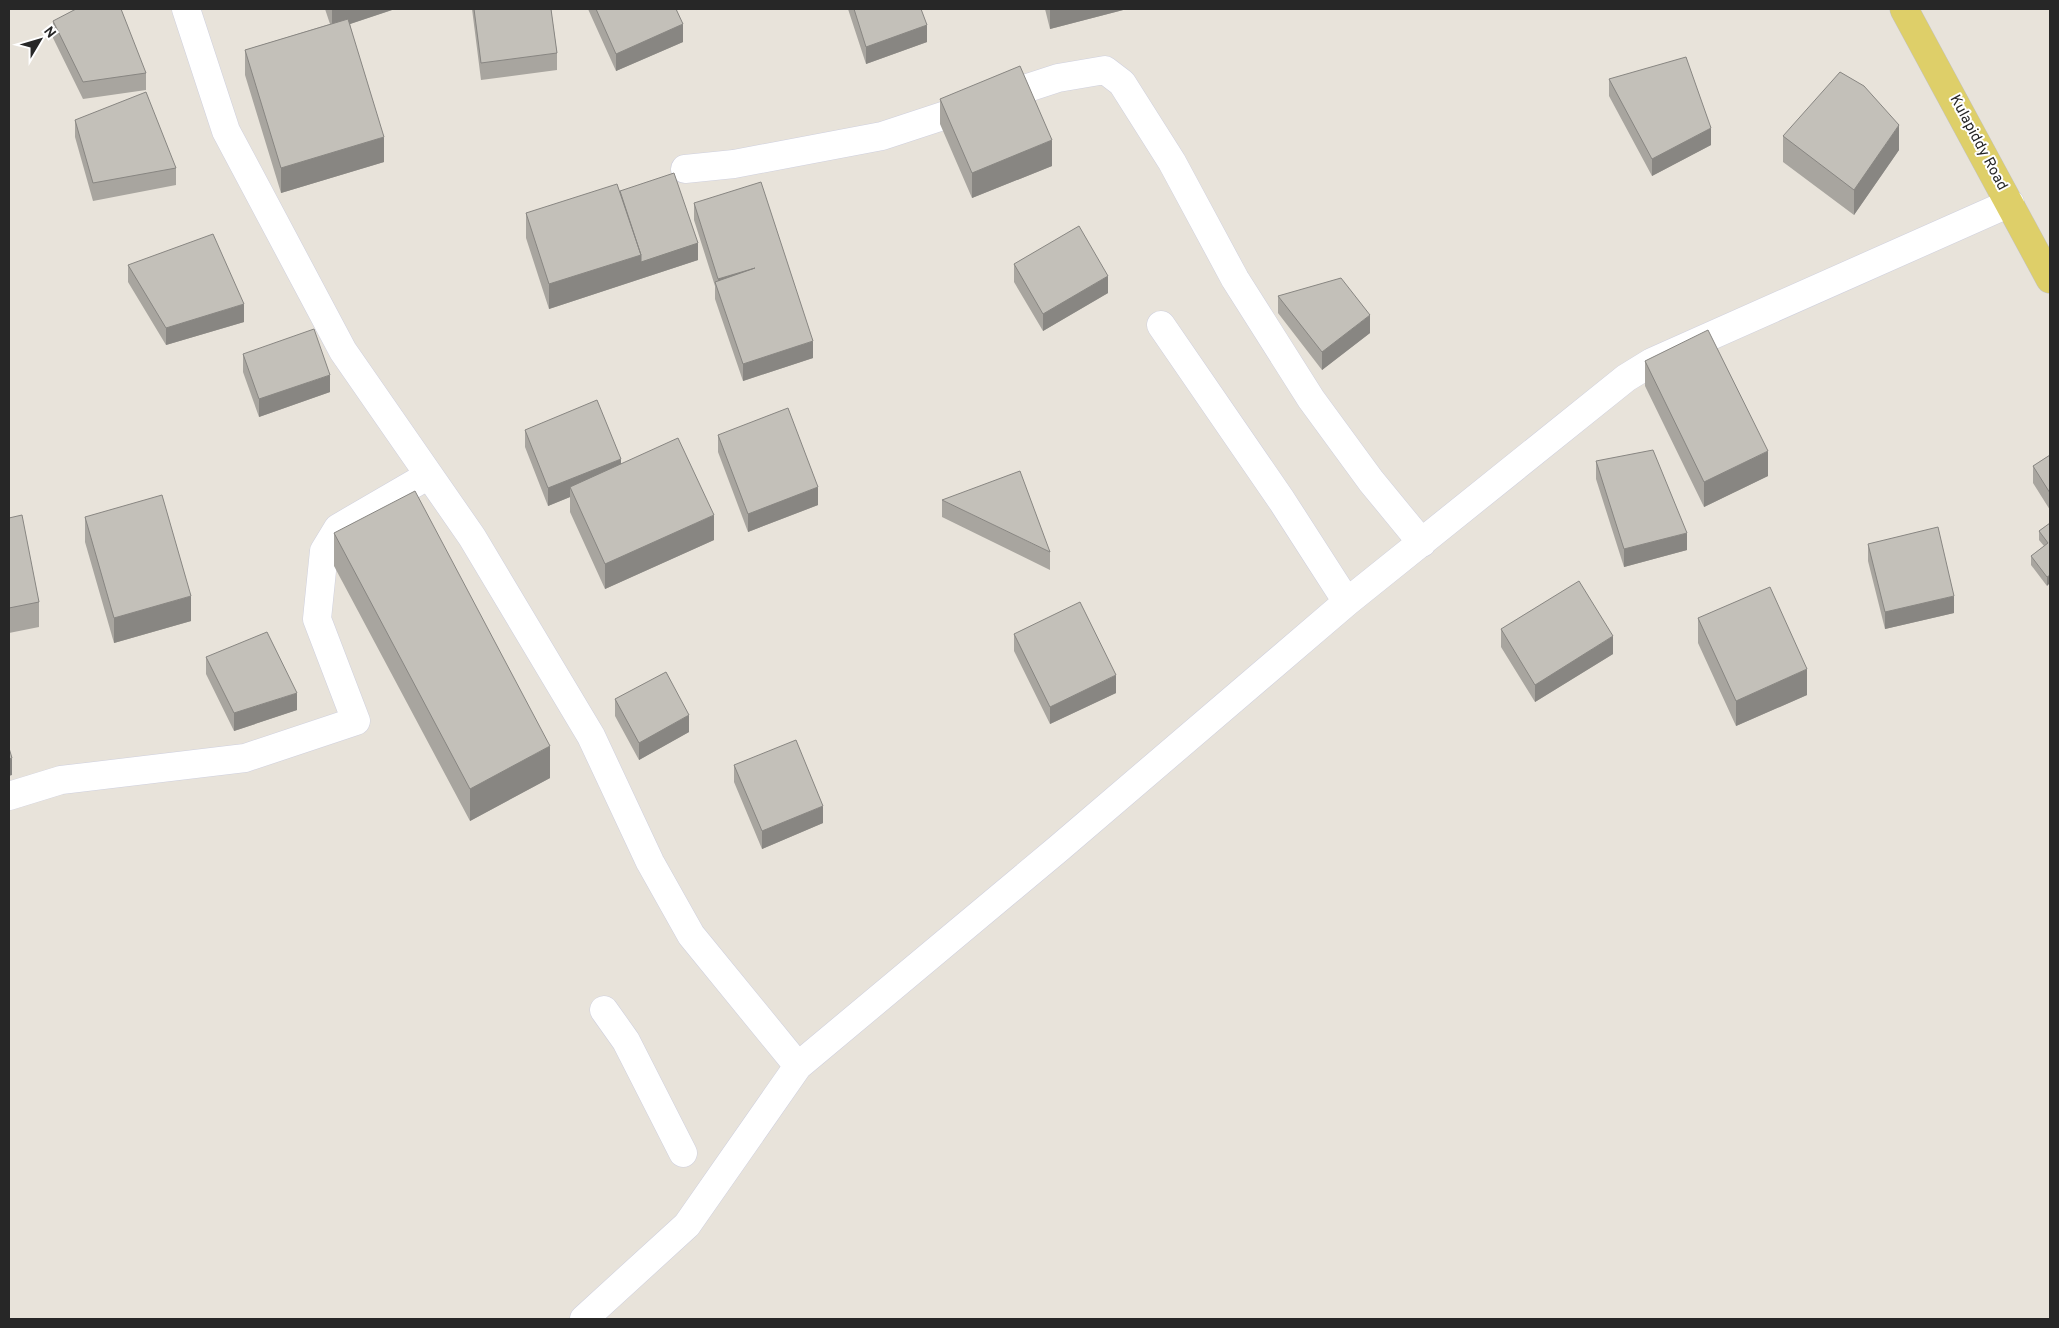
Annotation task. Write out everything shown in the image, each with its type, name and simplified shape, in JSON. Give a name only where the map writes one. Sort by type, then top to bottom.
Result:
[{"type":"main road","name":"Kulapiddy Road","points":[[1904,9],[2050,279]]},
{"type":"street","points":[[186,9],[226,131],[344,351],[472,537],[591,736],[650,862],[691,935],[798,1066]]},
{"type":"street","points":[[685,169],[734,164],[882,136],[1058,78],[1105,70],[1122,82],[1167,154],[1235,279],[1311,399],[1372,481],[1422,543]]},
{"type":"street","points":[[584,1319],[687,1225],[798,1066],[1058,849],[1347,602],[1626,378],[1652,362],[2010,203]]},
{"type":"street","points":[[1161,325],[1282,501],[1347,602]]},
{"type":"street","points":[[9,796],[62,780],[245,758],[356,721],[317,619],[324,551],[338,528],[429,475]]},
{"type":"street","points":[[604,1010],[626,1041],[683,1153]]},
{"type":"building","points":[[76,9],[121,9],[146,73],[83,82],[53,21]]},
{"type":"building","points":[[474,9],[551,9],[557,53],[481,63]]},
{"type":"building","points":[[596,9],[676,9],[683,24],[616,54]]},
{"type":"building","points":[[854,9],[921,9],[927,25],[866,47]]},
{"type":"building","points":[[348,19],[384,137],[281,168],[245,50]]},
{"type":"building","points":[[1686,57],[1711,128],[1652,159],[1609,79]]},
{"type":"building","points":[[1020,66],[1052,140],[972,173],[940,99]]},
{"type":"building","points":[[1840,72],[1864,86],[1899,125],[1854,190],[1783,136]]},
{"type":"building","points":[[146,92],[176,168],[93,183],[75,120]]},
{"type":"building","points":[[674,173],[698,243],[641,262],[641,255],[620,191]]},
{"type":"building","points":[[761,182],[813,341],[743,364],[715,282],[755,268],[718,279],[694,203]]},
{"type":"building","points":[[617,184],[641,255],[549,284],[526,213]]},
{"type":"building","points":[[1079,226],[1108,276],[1043,314],[1014,264]]},
{"type":"building","points":[[213,234],[244,304],[166,328],[128,265]]},
{"type":"building","points":[[1341,278],[1370,315],[1322,352],[1278,296]]},
{"type":"building","points":[[314,329],[330,375],[259,399],[243,354]]},
{"type":"building","points":[[1708,330],[1768,451],[1704,482],[1645,361]]},
{"type":"building","points":[[597,400],[621,459],[548,488],[525,430]]},
{"type":"building","points":[[788,408],[818,487],[748,514],[718,435]]},
{"type":"building","points":[[678,438],[714,515],[605,564],[570,487]]},
{"type":"building","points":[[1653,450],[1687,533],[1624,549],[1596,461]]},
{"type":"building","points":[[2050,455],[2050,493],[2033,466]]},
{"type":"building","points":[[1020,471],[1050,552],[942,500]]},
{"type":"building","points":[[415,491],[550,746],[470,789],[334,533]]},
{"type":"building","points":[[162,495],[191,596],[114,618],[85,517]]},
{"type":"building","points":[[22,515],[39,602],[9,608],[9,518]]},
{"type":"building","points":[[2050,523],[2050,575],[2047,577],[2031,556],[2048,543],[2039,531]]},
{"type":"building","points":[[1938,527],[1954,596],[1885,612],[1868,544]]},
{"type":"building","points":[[1579,581],[1613,636],[1535,685],[1501,629]]},
{"type":"building","points":[[1770,587],[1807,669],[1736,701],[1698,618]]},
{"type":"building","points":[[1080,602],[1116,675],[1050,707],[1014,634]]},
{"type":"building","points":[[267,632],[297,693],[234,713],[206,657]]},
{"type":"building","points":[[666,672],[689,715],[639,743],[615,699]]},
{"type":"building","points":[[796,740],[823,806],[762,831],[734,765]]},
{"type":"building","points":[[9,748],[12,758],[9,759]]}]
